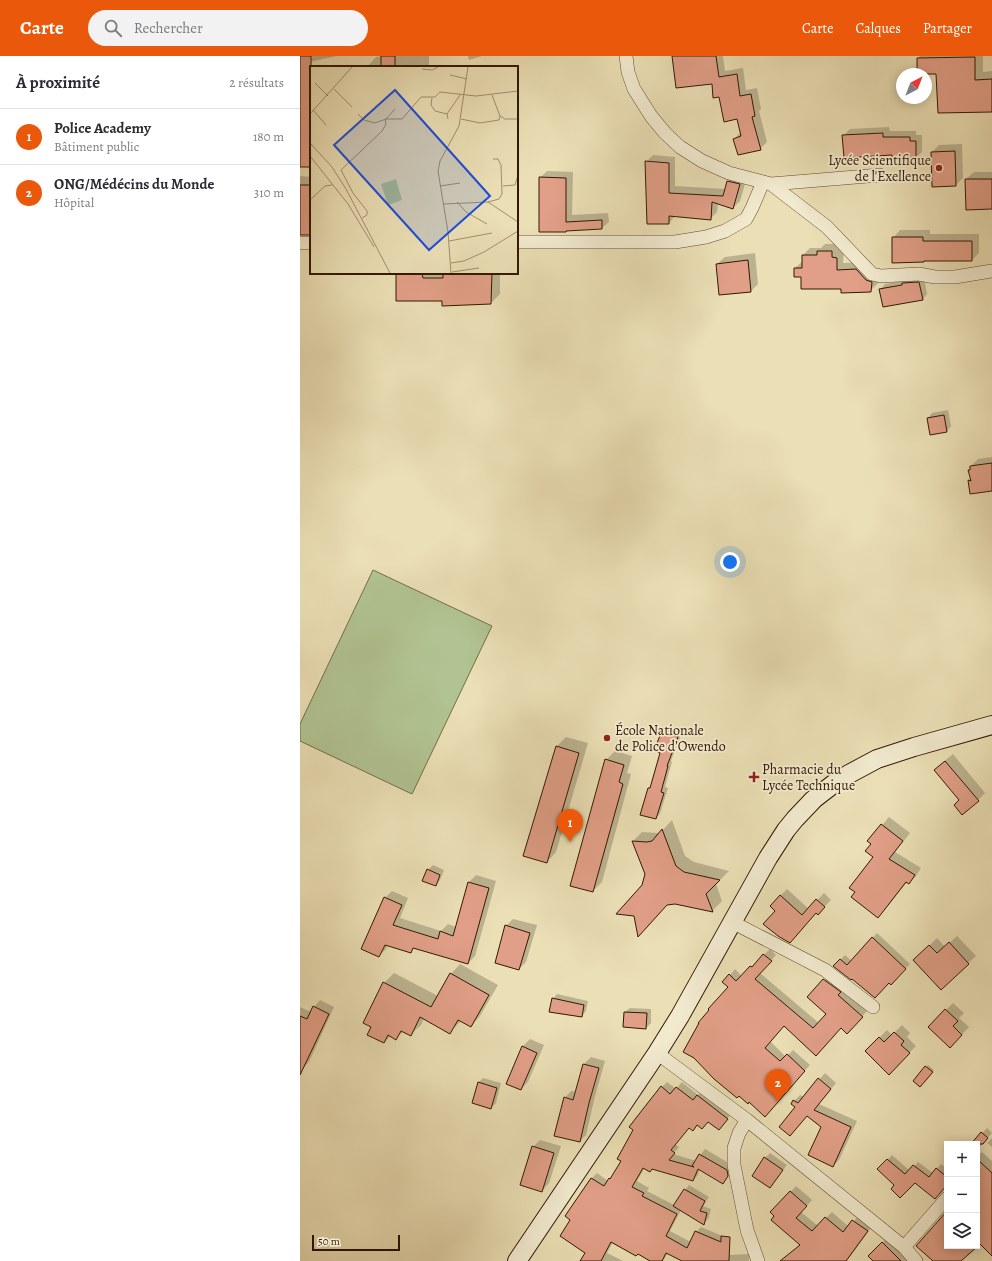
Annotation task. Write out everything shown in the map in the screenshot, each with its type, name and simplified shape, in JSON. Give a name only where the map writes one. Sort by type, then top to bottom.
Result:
[{"type":"street","points":[[626,56],[628,72],[634,89],[651,116],[665,133],[680,147],[702,161],[729,173],[767,183],[880,175]]},
{"type":"street","points":[[518,242],[675,242],[706,237],[725,231],[746,218],[767,183]]},
{"type":"street","points":[[767,183],[827,227],[872,274],[881,276],[919,274],[935,277],[955,277],[992,271]]},
{"type":"street","points":[[516,1261],[657,1053],[680,1016],[761,869],[786,830],[804,809],[836,782],[877,759],[992,725]]},
{"type":"street","points":[[732,922],[825,970],[873,1007]]},
{"type":"street","points":[[657,1053],[747,1120],[904,1248],[916,1261]]},
{"type":"street","points":[[747,1120],[739,1133],[734,1148],[734,1165],[747,1230],[758,1261]]},
{"type":"street","points":[[904,1248],[944,1201]]},
{"type":"green space","points":[[373,570],[492,626],[412,794],[300,741],[300,724]]},
{"type":"building","points":[[300,56],[311,56],[310,167],[300,167]]},
{"type":"building","points":[[381,56],[395,56],[395,66],[381,66]]},
{"type":"building","points":[[672,56],[716,56],[719,77],[737,74],[740,96],[751,94],[755,116],[752,117],[761,150],[738,155],[733,139],[741,136],[737,119],[724,122],[719,97],[713,98],[712,84],[676,88]]},
{"type":"building","points":[[975,57],[975,80],[992,79],[992,112],[938,113],[936,74],[932,74],[932,68],[917,68],[917,58]]},
{"type":"building","points":[[883,133],[883,137],[910,137],[910,141],[916,141],[916,159],[892,159],[892,155],[844,158],[842,135]]},
{"type":"building","points":[[955,151],[956,186],[932,187],[931,152]]},
{"type":"building","points":[[645,161],[669,163],[669,193],[723,196],[727,181],[740,184],[733,209],[712,202],[711,220],[669,216],[669,224],[647,224]]},
{"type":"building","points":[[539,177],[566,178],[566,222],[602,220],[602,229],[566,232],[539,232]]},
{"type":"building","points":[[965,179],[992,179],[992,209],[966,210]]},
{"type":"building","points":[[300,185],[310,185],[310,235],[300,235]]},
{"type":"building","points":[[892,237],[923,237],[923,241],[972,241],[972,261],[892,263]]},
{"type":"building","points":[[817,251],[832,251],[832,257],[837,258],[837,270],[856,269],[866,280],[872,282],[871,292],[841,293],[841,289],[801,289],[801,277],[794,277],[794,268],[802,268],[802,255],[817,255]]},
{"type":"building","points":[[748,260],[751,292],[719,295],[716,264]]},
{"type":"building","points":[[396,274],[422,274],[423,278],[443,278],[443,274],[492,274],[491,304],[442,306],[442,301],[396,301]]},
{"type":"building","points":[[919,282],[923,300],[883,307],[879,289],[902,285],[902,283]]},
{"type":"building","points":[[944,415],[947,432],[930,435],[927,418]]},
{"type":"building","points":[[992,463],[992,491],[970,494],[968,480],[971,481],[968,470],[970,470],[970,466]]},
{"type":"building","points":[[662,731],[678,737],[667,766],[661,792],[664,793],[656,819],[640,815],[648,788],[650,788],[660,753],[654,750]]},
{"type":"building","points":[[556,746],[579,753],[547,863],[523,856]]},
{"type":"building","points":[[605,759],[624,765],[619,782],[623,784],[593,892],[570,886]]},
{"type":"building","points":[[945,761],[979,801],[962,815],[954,805],[959,800],[934,770]]},
{"type":"building","points":[[881,824],[903,841],[889,859],[915,875],[909,884],[906,882],[878,918],[851,897],[855,892],[849,888],[873,857],[865,851],[871,844],[867,841]]},
{"type":"building","points":[[662,829],[676,866],[684,872],[720,880],[706,894],[713,912],[675,904],[667,905],[638,937],[634,916],[616,914],[642,885],[645,874],[632,841],[652,841]]},
{"type":"building","points":[[427,869],[440,875],[436,886],[422,881]]},
{"type":"building","points":[[468,882],[489,888],[468,964],[413,948],[411,953],[385,945],[379,957],[361,949],[384,897],[402,905],[393,925],[438,939],[440,931],[453,936]]},
{"type":"building","points":[[780,895],[802,915],[816,899],[825,907],[818,915],[816,913],[790,943],[763,924],[775,911],[770,906]]},
{"type":"building","points":[[505,925],[530,933],[519,970],[495,963]]},
{"type":"building","points":[[872,937],[906,969],[891,985],[889,983],[875,998],[833,966],[840,959],[847,965]]},
{"type":"building","points":[[949,942],[969,964],[941,990],[913,960],[929,945],[937,953]]},
{"type":"building","points":[[763,954],[772,961],[755,979],[813,1028],[826,1014],[807,997],[823,979],[841,992],[838,995],[863,1017],[847,1034],[841,1028],[816,1056],[784,1026],[765,1048],[780,1061],[787,1054],[805,1071],[765,1117],[749,1102],[748,1104],[739,1096],[737,1098],[714,1079],[694,1058],[683,1052],[698,1023],[709,1010],[708,1009],[728,987],[722,982],[729,974],[736,981],[750,966],[752,967]]},
{"type":"building","points":[[450,973],[489,995],[471,1027],[458,1020],[450,1034],[420,1017],[411,1036],[401,1031],[396,1040],[388,1035],[384,1043],[367,1035],[371,1027],[363,1023],[383,982],[431,1007]]},
{"type":"building","points":[[552,998],[584,1005],[582,1017],[549,1012]]},
{"type":"building","points":[[313,1006],[329,1014],[300,1075],[300,1016],[307,1019]]},
{"type":"building","points":[[945,1009],[958,1021],[953,1026],[962,1035],[950,1048],[928,1027]]},
{"type":"building","points":[[624,1012],[647,1013],[646,1029],[623,1027]]},
{"type":"building","points":[[894,1032],[904,1041],[901,1045],[910,1053],[889,1075],[865,1051],[879,1037],[884,1042]]},
{"type":"building","points":[[522,1046],[537,1053],[521,1090],[506,1084]]},
{"type":"building","points":[[583,1064],[599,1068],[580,1142],[554,1136],[564,1097],[573,1100]]},
{"type":"building","points":[[925,1066],[933,1072],[920,1087],[913,1081]]},
{"type":"building","points":[[818,1078],[831,1089],[814,1110],[851,1127],[833,1167],[808,1155],[821,1127],[807,1116],[790,1136],[779,1127],[795,1107],[791,1104],[793,1100],[798,1103]]},
{"type":"building","points":[[478,1082],[497,1088],[491,1109],[472,1103]]},
{"type":"building","points":[[661,1086],[670,1094],[676,1087],[693,1100],[697,1095],[728,1119],[719,1130],[708,1122],[702,1129],[697,1125],[693,1131],[689,1128],[671,1150],[675,1153],[669,1160],[694,1167],[692,1166],[699,1154],[727,1170],[728,1176],[723,1184],[698,1169],[693,1181],[652,1169],[650,1172],[643,1168],[632,1187],[644,1193],[642,1196],[677,1214],[666,1236],[687,1248],[695,1231],[721,1242],[721,1236],[730,1237],[729,1261],[682,1261],[666,1253],[662,1261],[650,1261],[638,1254],[636,1256],[611,1242],[601,1261],[580,1261],[585,1253],[560,1236],[570,1220],[565,1216],[591,1178],[604,1186],[609,1178],[610,1179],[621,1161],[617,1159],[633,1130],[629,1127]]},
{"type":"building","points":[[981,1132],[988,1138],[983,1144],[980,1144],[980,1141],[974,1141]]},
{"type":"building","points":[[532,1146],[554,1153],[542,1192],[520,1185]]},
{"type":"building","points":[[764,1157],[783,1170],[770,1188],[752,1176]]},
{"type":"building","points":[[887,1159],[905,1174],[913,1165],[929,1177],[936,1168],[944,1175],[944,1188],[935,1199],[915,1183],[900,1198],[891,1189],[894,1185],[877,1169]]},
{"type":"building","points":[[980,1162],[992,1173],[992,1256],[980,1244]]},
{"type":"building","points":[[684,1189],[705,1201],[700,1211],[707,1213],[704,1225],[673,1206]]},
{"type":"building","points":[[790,1191],[807,1206],[796,1218],[812,1231],[825,1217],[843,1232],[852,1220],[868,1231],[846,1261],[780,1261],[800,1245],[771,1220],[774,1216],[770,1212]]},
{"type":"building","points":[[944,1214],[944,1249],[975,1249],[961,1261],[933,1261],[916,1246]]},
{"type":"building","points":[[882,1242],[901,1261],[873,1261],[868,1256]]},
{"type":"place","name":"Lycée Scientifique de l'Exellence","points":[[939,168]]},
{"type":"place","name":"École Nationale de Police d’Owendo","points":[[607,738]]},
{"type":"place","name":"Pharmacie du Lycée Technique","points":[[754,777]]},
{"type":"place","name":"Police Academy","points":[[570,842]]},
{"type":"place","name":"ONG/Médécins du Monde","points":[[778,1102]]}]
